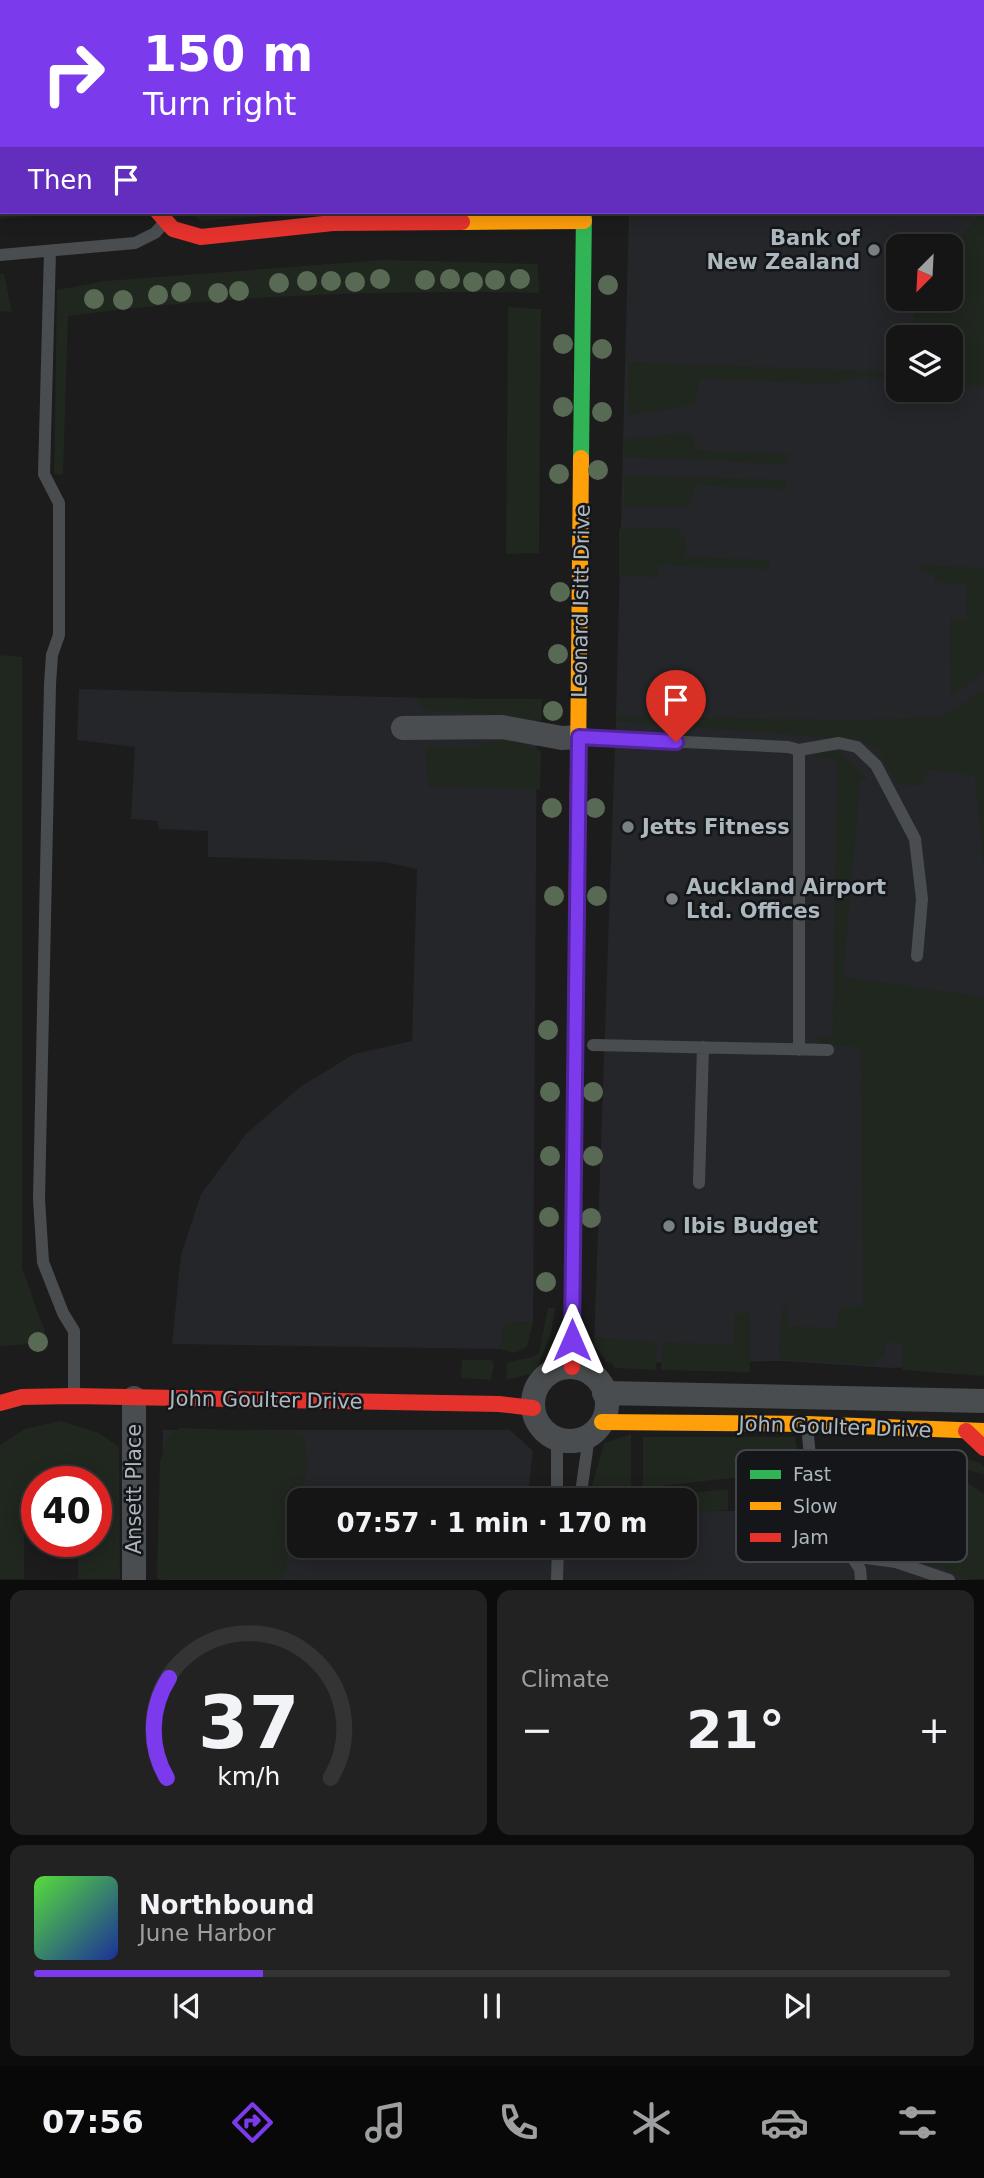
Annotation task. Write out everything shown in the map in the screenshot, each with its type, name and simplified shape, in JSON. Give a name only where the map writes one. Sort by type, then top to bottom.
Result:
[{"type":"street","points":[[162,217],[173,229],[201,237],[333,223],[584,216]]},
{"type":"street","name":"Leonard Isitt Drive","points":[[572,1367],[584,216]]},
{"type":"street","points":[[403,728],[502,727],[562,738],[579,737]]},
{"type":"street","points":[[572,1367],[593,1376],[604,1393],[606,1410],[595,1429],[568,1441],[557,1438],[540,1427],[533,1408],[537,1387],[543,1379],[561,1368],[572,1367]]},
{"type":"street","name":"John Goulter Drive","points":[[604,1393],[984,1401]]},
{"type":"street","name":"John Goulter Drive","points":[[0,1404],[22,1396],[74,1396],[499,1404],[533,1408]]},
{"type":"street","name":"Ansett Place","points":[[134,1398],[134,1580]]},
{"type":"street","name":"John Goulter Drive","points":[[595,1429],[807,1424],[984,1431]]},
{"type":"street","points":[[966,1431],[984,1448]]},
{"type":"lane","points":[[0,255],[135,243],[155,233],[162,217]]},
{"type":"lane","points":[[50,250],[44,474],[59,503],[60,635],[52,655],[50,697],[39,1199],[43,1262],[63,1313],[74,1331],[74,1396]]},
{"type":"lane","points":[[579,737],[788,747],[799,750],[839,743],[857,747],[876,765],[915,839],[922,899],[917,956]]},
{"type":"lane","points":[[799,750],[799,1050]]},
{"type":"lane","points":[[593,1045],[828,1050]]},
{"type":"lane","points":[[699,1183],[703,1047]]},
{"type":"lane","points":[[807,1424],[809,1450]]},
{"type":"lane","points":[[583,1488],[595,1429]]},
{"type":"lane","points":[[557,1438],[557,1488]]},
{"type":"lane","points":[[557,1580],[558,1558]]},
{"type":"lane","points":[[856,1562],[860,1569],[861,1580]]},
{"type":"lane","points":[[895,1562],[950,1580]]},
{"type":"shaded area","points":[[0,214],[55,214],[0,219]]},
{"type":"shaded area","points":[[192,214],[290,214],[201,221]]},
{"type":"shaded area","points":[[629,214],[984,214],[984,1341],[934,1366],[891,1368],[784,1361],[608,1363],[594,1346],[616,716]]},
{"type":"shaded area","points":[[979,214],[984,214],[984,387],[963,386],[963,325],[914,325],[915,312],[963,311],[963,236]]},
{"type":"shaded area","points":[[384,260],[538,264],[539,293],[362,293],[185,303],[68,316],[63,475],[54,474],[57,290],[105,281]]},
{"type":"shaded area","points":[[0,274],[4,274],[12,312],[0,311]]},
{"type":"shaded area","points":[[508,307],[541,309],[539,553],[506,554]]},
{"type":"shaded area","points":[[628,362],[886,372],[886,380],[853,378],[839,384],[700,379],[694,405],[628,415]]},
{"type":"shaded area","points":[[682,433],[692,435],[696,450],[788,454],[788,464],[624,457],[625,439]]},
{"type":"shaded area","points":[[625,475],[787,480],[787,489],[695,485],[690,503],[684,508],[624,507]]},
{"type":"shaded area","points":[[676,528],[686,538],[686,557],[769,560],[770,569],[659,565],[658,577],[619,576],[619,529]]},
{"type":"shaded area","points":[[919,565],[984,568],[984,671],[951,697],[950,619],[966,619],[967,584],[934,582],[934,574],[920,573]]},
{"type":"shaded area","points":[[0,655],[22,657],[22,1268],[49,1343],[0,1346]]},
{"type":"shaded area","points":[[79,689],[537,701],[533,1322],[505,1324],[500,1349],[172,1344],[181,1255],[201,1194],[246,1134],[300,1087],[354,1054],[412,1041],[417,869],[385,862],[208,857],[208,831],[159,829],[158,821],[131,819],[135,747],[77,740]]},
{"type":"shaded area","points":[[984,690],[984,871],[975,776],[928,769],[922,786],[899,784],[878,750],[860,740],[616,721],[617,716],[858,720],[941,717]]},
{"type":"shaded area","points":[[416,698],[542,699],[541,721],[471,712],[424,710]]},
{"type":"shaded area","points":[[496,740],[511,740],[541,751],[540,789],[428,787],[426,747],[475,747]]},
{"type":"shaded area","points":[[819,750],[837,751],[868,779],[860,781],[843,977],[984,997],[984,1376],[902,1370],[903,1343],[886,1342],[884,1356],[878,1357],[873,1365],[782,1359],[779,1351],[782,1309],[786,1304],[789,1326],[836,1328],[839,1312],[845,1307],[863,1306],[861,1047],[822,1044],[815,1037],[833,1037],[837,758],[817,757]]},
{"type":"shaded area","points":[[548,1308],[555,1308],[551,1333],[535,1373],[506,1380],[507,1363],[539,1353]]},
{"type":"shaded area","points":[[750,1313],[750,1372],[661,1370],[662,1342],[734,1345],[734,1314]]},
{"type":"shaded area","points":[[533,1322],[527,1347],[514,1353],[500,1349],[505,1324]]},
{"type":"shaded area","points":[[595,1337],[657,1343],[656,1370],[615,1368],[594,1346]]},
{"type":"shaded area","points":[[462,1360],[492,1360],[494,1365],[491,1380],[461,1378]]},
{"type":"shaded area","points":[[60,1421],[99,1433],[119,1447],[120,1579],[78,1579],[78,1557],[112,1557],[112,1466],[21,1466],[21,1557],[24,1557],[24,1579],[0,1579],[0,1445],[25,1429]]},
{"type":"shaded area","points":[[179,1428],[295,1432],[304,1437],[308,1465],[303,1488],[287,1488],[288,1558],[283,1579],[157,1579],[160,1461],[168,1438]]},
{"type":"shaded area","points":[[163,1430],[510,1430],[533,1451],[528,1488],[287,1488],[287,1558],[697,1558],[697,1510],[736,1511],[736,1562],[941,1562],[970,1580],[161,1580]]},
{"type":"shaded area","points":[[631,1434],[631,1488],[591,1488],[604,1443]]},
{"type":"shaded area","points":[[643,1437],[795,1437],[797,1450],[736,1450],[736,1477],[643,1488]]},
{"type":"shaded area","points":[[967,1459],[980,1463],[984,1467],[984,1475],[967,1470]]},
{"type":"shaded area","points":[[967,1482],[984,1494],[984,1579],[961,1579],[951,1570],[917,1562],[967,1562]]},
{"type":"shaded area","points":[[728,1489],[728,1510],[697,1511],[697,1492]]},
{"type":"traffic: fast","points":[[581,458],[584,214]]},
{"type":"traffic: slow","points":[[462,222],[584,221]]},
{"type":"traffic: slow","points":[[578,764],[581,458]]},
{"type":"traffic: slow","points":[[602,1422],[807,1424],[984,1431]]},
{"type":"traffic: jam","points":[[160,214],[173,229],[201,237],[333,223],[462,222]]},
{"type":"traffic: jam","points":[[572,1367],[578,764]]},
{"type":"traffic: jam","points":[[0,1403],[22,1397],[74,1396],[499,1404],[533,1408]]},
{"type":"traffic: jam","points":[[966,1431],[984,1448]]},
{"type":"place","name":"Bank of New Zealand","points":[[874,250]]},
{"type":"place","name":"Jetts Fitness","points":[[628,827]]},
{"type":"place","name":"Auckland Airport Ltd. Offices","points":[[672,899]]},
{"type":"place","name":"Ibis Budget","points":[[669,1226]]},
{"type":"route","points":[[572,1340],[579,737],[676,742]]}]
